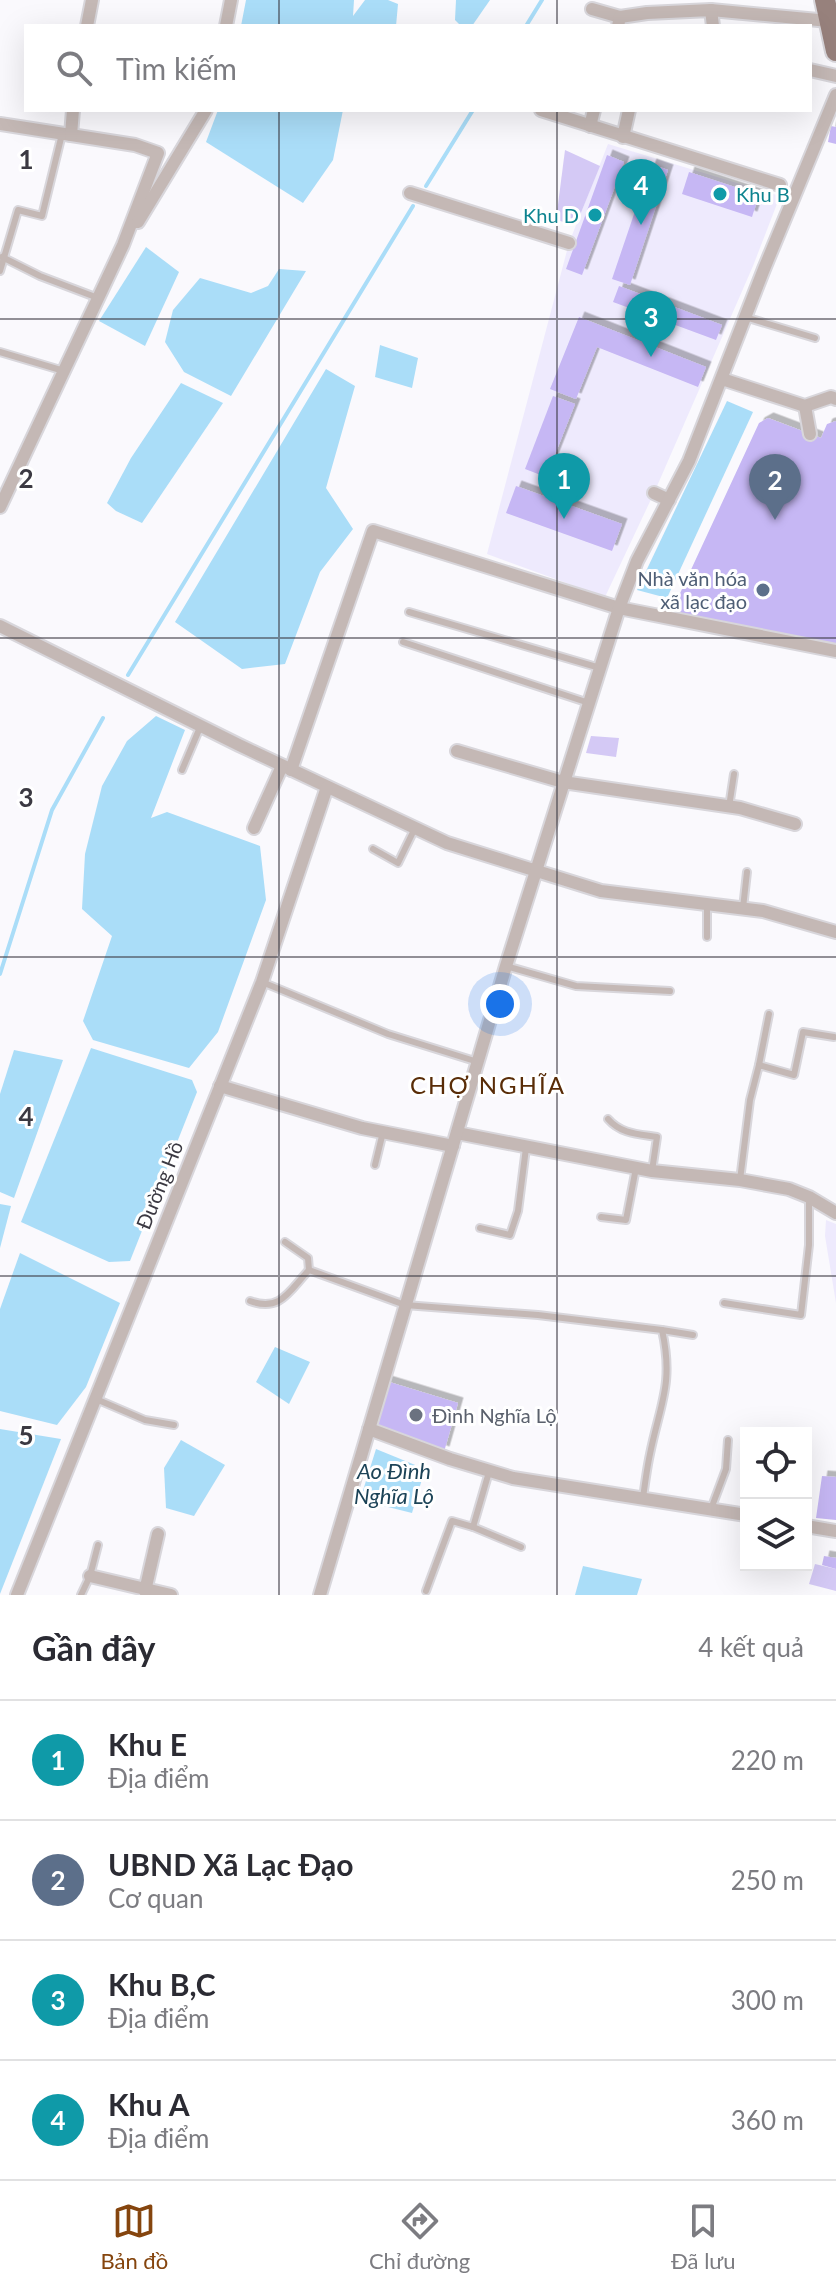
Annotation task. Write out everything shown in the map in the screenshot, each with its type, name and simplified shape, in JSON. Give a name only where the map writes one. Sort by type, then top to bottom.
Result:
[{"type":"main road","points":[[825,0],[836,51]]},
{"type":"street","points":[[87,24],[92,0]]},
{"type":"street","points":[[226,24],[231,0]]},
{"type":"street","points":[[592,9],[619,22],[711,10],[829,21]]},
{"type":"street","points":[[711,10],[713,24]]},
{"type":"street","points":[[812,70],[836,76]]},
{"type":"street","points":[[320,1595],[506,966],[619,608],[637,561],[689,461],[745,317],[759,267],[836,95]]},
{"type":"street","points":[[67,134],[72,112]]},
{"type":"street","points":[[123,245],[205,112]]},
{"type":"street","points":[[547,112],[780,185]]},
{"type":"street","points":[[590,126],[594,112]]},
{"type":"street","points":[[623,137],[629,112]]},
{"type":"street","points":[[0,124],[135,145],[176,161]]},
{"type":"street","points":[[0,507],[123,245],[158,153]]},
{"type":"street","points":[[410,193],[569,243]]},
{"type":"street","points":[[722,379],[805,406],[831,397],[836,399]]},
{"type":"street","points":[[805,406],[810,434]]},
{"type":"street","points":[[654,493],[669,500]]},
{"type":"street","points":[[254,828],[286,768],[373,531],[619,608],[836,651]]},
{"type":"street","points":[[0,626],[286,768],[447,843],[601,891],[763,911],[836,932]]},
{"type":"street","points":[[457,751],[563,782],[729,807],[795,824]]},
{"type":"street","name":"Đường Hồ","points":[[17,1595],[262,982],[327,787]]},
{"type":"street","points":[[220,1086],[383,1132],[526,1148],[652,1171],[740,1180],[789,1189],[836,1213]]},
{"type":"street","points":[[369,1429],[513,1478],[740,1514]]},
{"type":"street","points":[[812,1527],[836,1531]]},
{"type":"street","points":[[145,1591],[158,1534]]},
{"type":"street","points":[[90,1576],[164,1594]]},
{"type":"lane","points":[[0,271],[18,210],[42,216],[67,134]]},
{"type":"lane","points":[[2,257],[40,276],[98,298]]},
{"type":"lane","points":[[745,317],[815,338]]},
{"type":"lane","points":[[0,352],[64,371]]},
{"type":"lane","points":[[409,612],[600,668]]},
{"type":"lane","points":[[403,642],[589,703]]},
{"type":"lane","points":[[182,770],[201,725]]},
{"type":"lane","points":[[729,807],[734,774]]},
{"type":"lane","points":[[373,849],[398,863],[415,828]]},
{"type":"lane","points":[[743,908],[747,872]]},
{"type":"lane","points":[[707,904],[707,937]]},
{"type":"lane","points":[[506,966],[576,986],[670,991]]},
{"type":"lane","points":[[262,982],[388,1034],[478,1062]]},
{"type":"lane","points":[[740,1180],[750,1100],[769,1014]]},
{"type":"lane","points":[[759,1065],[794,1075],[803,1032],[834,1037]]},
{"type":"lane","points":[[608,1119],[615,1128],[623,1131],[657,1137],[652,1171]]},
{"type":"lane","points":[[375,1165],[383,1132]]},
{"type":"lane","points":[[480,1228],[510,1235],[518,1211],[526,1148]]},
{"type":"lane","points":[[601,1217],[626,1220],[636,1168]]},
{"type":"lane","points":[[724,1303],[801,1315],[809,1245],[809,1197]]},
{"type":"lane","points":[[250,1301],[265,1307],[282,1301],[309,1270],[308,1258],[285,1242]]},
{"type":"lane","points":[[309,1270],[405,1305],[538,1315],[693,1335]]},
{"type":"lane","points":[[643,1499],[650,1453],[666,1394],[668,1356],[662,1330]]},
{"type":"lane","points":[[96,1399],[145,1420],[174,1425]]},
{"type":"lane","points":[[711,1509],[726,1469],[728,1440]]},
{"type":"lane","points":[[473,1527],[489,1472]]},
{"type":"lane","points":[[426,1591],[452,1521],[521,1547]]},
{"type":"lane","points":[[81,1595],[90,1576],[98,1545]]},
{"type":"shaded area","points":[[608,144],[780,196],[753,266],[654,493],[605,597],[487,554],[569,243]]},
{"type":"shaded area","points":[[565,150],[600,166],[576,225],[556,220]]},
{"type":"shaded area","points":[[591,736],[619,738],[616,757],[586,753]]},
{"type":"shaded area","points":[[826,1220],[836,1224],[836,1303],[825,1236]]},
{"type":"shaded area","points":[[815,1564],[836,1569],[836,1591],[809,1584]]},
{"type":"water","points":[[246,0],[354,0],[353,16],[365,0],[388,0],[398,4],[396,24],[241,24]]},
{"type":"water","points":[[456,0],[490,0],[473,24],[459,24],[455,20]]},
{"type":"water","points":[[217,112],[343,112],[333,160],[303,203],[206,142]]},
{"type":"water","points":[[146,247],[179,272],[145,346],[99,321]]},
{"type":"water","points":[[279,269],[306,271],[231,396],[184,372],[165,342],[173,310],[200,278],[251,293],[268,286]]},
{"type":"water","points":[[380,345],[418,358],[412,388],[375,377]]},
{"type":"water","points":[[326,369],[355,386],[326,488],[353,529],[320,572],[285,664],[242,669],[175,622]]},
{"type":"water","points":[[181,383],[223,403],[142,523],[116,511],[107,503],[131,458]]},
{"type":"water","points":[[727,401],[753,412],[667,598],[637,590]]},
{"type":"water","points":[[156,716],[185,730],[151,818],[167,812],[260,846],[266,900],[218,1032],[189,1068],[93,1040],[83,1021],[112,936],[82,909],[85,854],[102,786],[127,741]]},
{"type":"water","points":[[91,1048],[192,1080],[197,1092],[130,1261],[109,1262],[21,1222]]},
{"type":"water","points":[[14,1050],[63,1060],[14,1198],[0,1192],[0,1094]]},
{"type":"water","points":[[0,1204],[11,1206],[0,1248]]},
{"type":"water","points":[[20,1253],[120,1303],[86,1387],[57,1425],[0,1411],[0,1309]]},
{"type":"water","points":[[275,1347],[310,1362],[289,1404],[256,1382]]},
{"type":"water","points":[[0,1429],[61,1439],[0,1594]]},
{"type":"water","points":[[181,1440],[225,1465],[194,1516],[166,1508],[164,1468]]},
{"type":"water","name":"Ao Đình Nghĩa Lộ","points":[[376,1449],[425,1469],[412,1513],[360,1500]]},
{"type":"water","points":[[583,1566],[642,1579],[637,1595],[575,1595]]},
{"type":"building","points":[[831,126],[836,127],[836,144],[828,142]]},
{"type":"building","name":"Khu D","points":[[607,155],[624,162],[582,275],[566,269]]},
{"type":"building","points":[[651,164],[668,170],[630,285],[612,279]]},
{"type":"building","name":"Khu B","points":[[689,172],[759,195],[752,217],[682,194]]},
{"type":"building","points":[[619,286],[722,325],[716,340],[613,302]]},
{"type":"building","points":[[579,317],[706,367],[698,387],[597,347],[576,399],[550,389]]},
{"type":"building","points":[[553,396],[575,404],[546,477],[525,469]]},
{"type":"building","points":[[768,418],[821,438],[827,424],[836,421],[836,647],[681,614],[676,602],[759,423]]},
{"type":"building","points":[[516,486],[622,524],[612,551],[506,513]]},
{"type":"building","name":"Đình Nghĩa Lộ","points":[[386,1381],[458,1403],[444,1452],[375,1426]]},
{"type":"building","points":[[822,1476],[836,1477],[836,1520],[816,1518]]},
{"type":"building","points":[[824,1556],[836,1558],[836,1569],[822,1565]]},
{"type":"waterway","points":[[527,24],[542,0]]},
{"type":"waterway","points":[[426,186],[472,112]]},
{"type":"waterway","points":[[128,675],[413,206]]},
{"type":"waterway","points":[[0,974],[52,810],[103,718]]},
{"type":"place","name":"Khu B","points":[[720,194]]},
{"type":"place","name":"Khu D","points":[[595,215]]},
{"type":"place","name":"Khu A","points":[[641,225]]},
{"type":"place","name":"Khu B,C","points":[[651,357]]},
{"type":"place","name":"Khu E","points":[[564,519]]},
{"type":"place","name":"UBND Xã Lạc Đạo","points":[[775,520]]},
{"type":"place","name":"Nhà văn hóa xã lạc đạo","points":[[763,590]]},
{"type":"place","name":"Đình Nghĩa Lộ","points":[[416,1415]]},
{"type":"district","name":"CHỢ NGHĨA","points":[[488,1084]]}]
